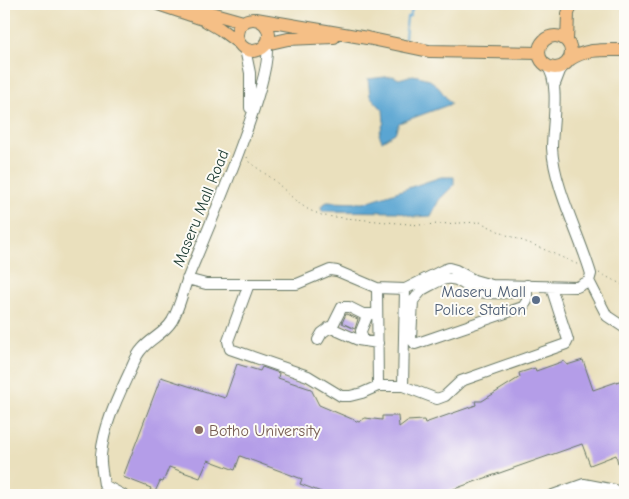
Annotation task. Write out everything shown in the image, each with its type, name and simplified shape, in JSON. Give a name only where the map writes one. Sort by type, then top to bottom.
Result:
[{"type":"main road","points":[[158,4],[203,19],[220,28],[242,46],[256,51],[266,49],[282,40],[366,38]]},
{"type":"main road","points":[[178,4],[242,22]]},
{"type":"main road","points":[[570,9],[549,36],[540,44],[538,53],[546,65],[556,68],[580,53],[593,50],[625,50]]},
{"type":"main road","points":[[567,62],[571,53],[568,42],[570,9]]},
{"type":"main road","points":[[242,46],[236,36],[237,30],[242,22],[250,18],[256,18],[429,51],[538,53]]},
{"type":"main road","points":[[256,18],[262,21],[270,35],[266,49]]},
{"type":"main road","points":[[499,52],[549,36],[560,36],[568,42],[593,50]]},
{"type":"street","name":"Maseru Mall Road","points":[[242,46],[250,81],[250,109],[247,126]]},
{"type":"street","name":"Maseru Mall Road","points":[[266,49],[259,91],[241,146],[187,280],[206,284],[297,284],[330,270],[337,270],[377,288],[405,290],[421,286],[443,270],[449,268],[484,284],[527,289],[577,287],[589,281]]},
{"type":"street","points":[[554,85],[560,71],[567,62]]},
{"type":"street","points":[[546,65],[552,74],[554,85],[552,150],[556,171],[590,268],[589,281],[607,316],[625,328]]},
{"type":"street","points":[[124,495],[104,485],[101,456],[110,412],[142,349],[167,329],[173,320],[187,280]]},
{"type":"street","points":[[249,284],[228,341],[230,349],[308,376],[341,396],[356,395],[378,386],[403,386],[431,398],[442,398],[461,382],[565,345],[568,340],[551,287]]},
{"type":"street","points":[[421,286],[413,301],[410,339],[415,344],[523,306],[527,301],[527,289]]},
{"type":"street","points":[[363,341],[361,331],[372,314],[377,288]]},
{"type":"street","points":[[403,386],[405,290]]},
{"type":"street","points":[[318,340],[322,333],[333,325],[342,308],[372,314]]},
{"type":"street","points":[[372,314],[378,343],[378,386]]},
{"type":"street","points":[[329,327],[363,341],[378,343]]},
{"type":"street","points":[[552,495],[584,484],[625,494]]},
{"type":"path","points":[[241,146],[249,162],[274,180],[303,206],[324,216],[419,225],[480,222],[571,263],[590,268],[625,286]]},
{"type":"water","points":[[413,75],[427,79],[435,84],[451,104],[399,123],[395,133],[382,141],[379,134],[384,122],[383,110],[370,96],[368,79],[393,76],[399,79]]},
{"type":"water","points":[[441,177],[454,177],[454,185],[439,200],[431,216],[414,217],[399,212],[322,211],[321,206],[327,202],[363,203]]},
{"type":"building","points":[[346,314],[358,319],[355,329],[342,323]]},
{"type":"building","points":[[583,360],[593,390],[625,379],[625,461],[618,463],[616,455],[590,465],[582,444],[437,495],[329,495],[300,484],[302,479],[240,456],[235,470],[208,460],[200,478],[169,467],[163,482],[160,481],[155,492],[150,490],[151,488],[123,477],[161,377],[225,398],[237,364],[260,371],[262,367],[279,373],[278,378],[311,389],[319,405],[359,422],[365,418],[382,420],[382,416],[398,416],[399,427],[407,421],[424,420],[425,423],[476,405],[475,401],[482,401],[520,377],[519,373],[535,368],[536,371],[564,361],[567,365]]},
{"type":"waterway","points":[[405,38],[407,17],[410,16],[414,4]]},
{"type":"place","name":"Maseru Mall Police Station","points":[[536,300]]},
{"type":"place","name":"Botho University","points":[[199,430]]}]
